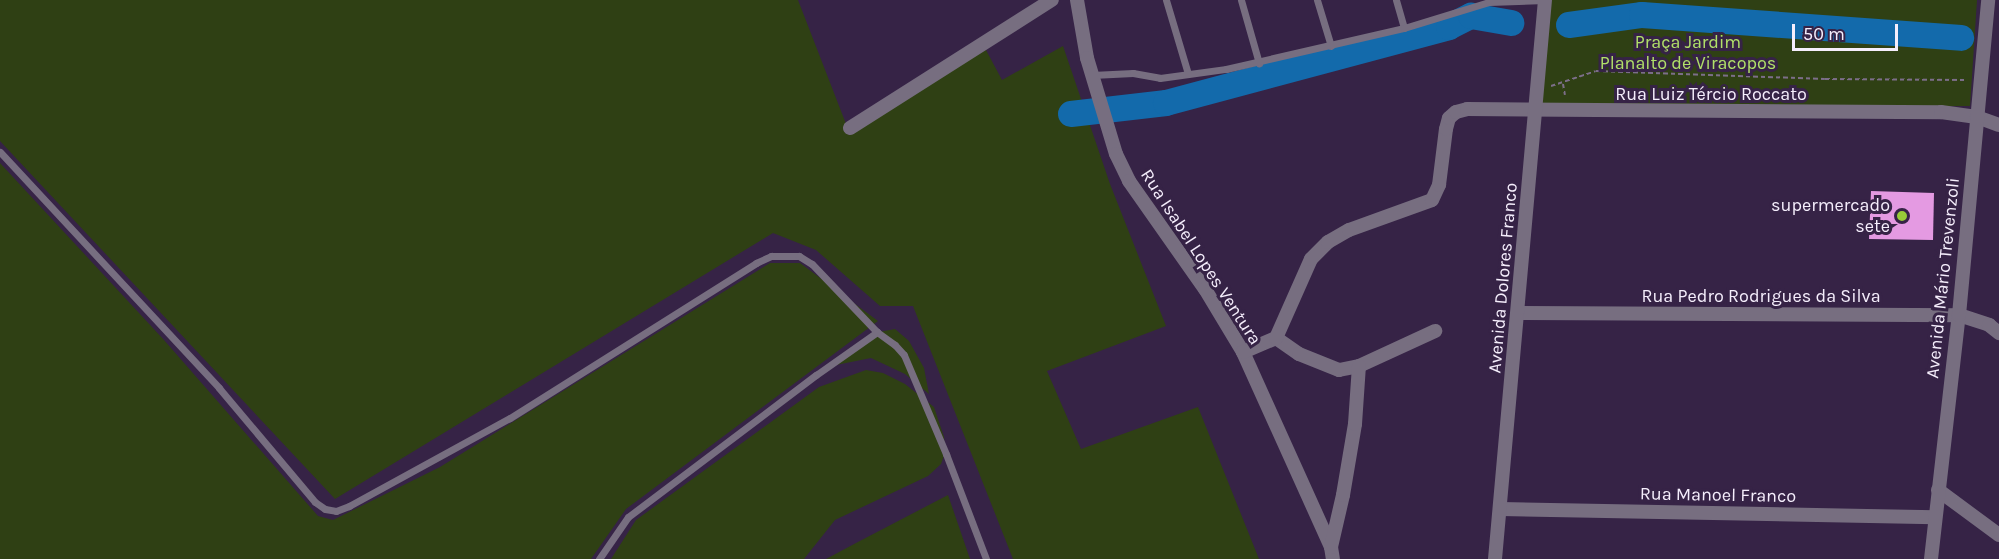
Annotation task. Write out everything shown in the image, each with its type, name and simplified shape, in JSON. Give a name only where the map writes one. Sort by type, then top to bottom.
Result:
[{"type":"street","points":[[850,128],[1052,0]]},
{"type":"street","name":"Rua Isabel Lopes Ventura","points":[[1077,0],[1096,91],[1116,154],[1129,181],[1205,289],[1243,352],[1332,553]]},
{"type":"street","name":"Avenida Dolores Franco","points":[[1495,559],[1545,0]]},
{"type":"street","name":"Avenida Mário Trevenzoli","points":[[1931,559],[1959,315],[1988,0]]},
{"type":"street","name":"Rua Luiz Tércio Roccato","points":[[1276,338],[1311,259],[1328,242],[1349,230],[1432,200],[1439,185],[1443,142],[1449,118],[1456,112],[1467,109],[1941,112],[1977,117],[1999,125]]},
{"type":"street","name":"Rua Pedro Rodrigues da Silva","points":[[1518,313],[1959,315],[1989,325],[1999,333]]},
{"type":"street","points":[[1243,352],[1276,338],[1299,354],[1339,370],[1359,366],[1435,330]]},
{"type":"street","points":[[1332,553],[1355,424],[1359,366]]},
{"type":"street","points":[[1938,490],[1999,535]]},
{"type":"street","name":"Rua Manoel Franco","points":[[1500,509],[1935,517]]},
{"type":"lane","points":[[1166,0],[1188,74]]},
{"type":"lane","points":[[1241,0],[1259,63]]},
{"type":"lane","points":[[1317,0],[1331,46]]},
{"type":"lane","points":[[1396,0],[1404,28]]},
{"type":"lane","points":[[1092,75],[1133,73],[1160,78],[1259,63],[1404,28],[1490,2],[1545,0]]},
{"type":"lane","points":[[0,152],[219,388],[315,502],[325,509],[336,511],[510,418],[756,263],[771,256],[799,256],[812,264],[878,332],[904,355],[946,454],[986,559]]},
{"type":"lane","points":[[599,559],[627,518],[816,375],[878,332]]},
{"type":"path","points":[[1541,87],[1563,84],[1596,71],[1908,81],[1980,80]]},
{"type":"path","points":[[1563,84],[1566,100]]},
{"type":"green space","points":[[0,0],[798,0],[848,129],[986,50],[1002,80],[1063,46],[1110,184],[1166,326],[1047,371],[1081,449],[1198,407],[1259,559],[1013,559],[913,306],[880,306],[816,250],[773,233],[335,499],[0,141]]},
{"type":"green space","name":"Praça Jardim Planalto de Viracopos","points":[[1550,0],[1977,0],[1970,106],[1568,108],[1540,106]]},
{"type":"green space","points":[[0,163],[164,340],[318,516],[333,520],[440,467],[770,263],[800,263],[878,321],[626,509],[591,559],[0,559]]},
{"type":"green space","points":[[895,329],[909,341],[924,368],[929,394],[905,374],[871,358],[836,365],[879,332]]},
{"type":"green space","points":[[866,370],[883,373],[905,384],[934,407],[944,437],[945,453],[941,464],[928,476],[835,520],[804,559],[611,559],[636,520],[819,387]]},
{"type":"green space","points":[[948,495],[970,559],[826,559],[856,543]]},
{"type":"building","name":"supermercado sete","points":[[1871,191],[1934,193],[1933,240],[1869,239]]},
{"type":"waterway","points":[[1569,25],[1642,15],[1961,38]]},
{"type":"waterway","points":[[1071,114],[1166,103],[1449,27],[1471,16],[1511,23]]},
{"type":"place","name":"supermercado sete","points":[[1902,216]]}]
